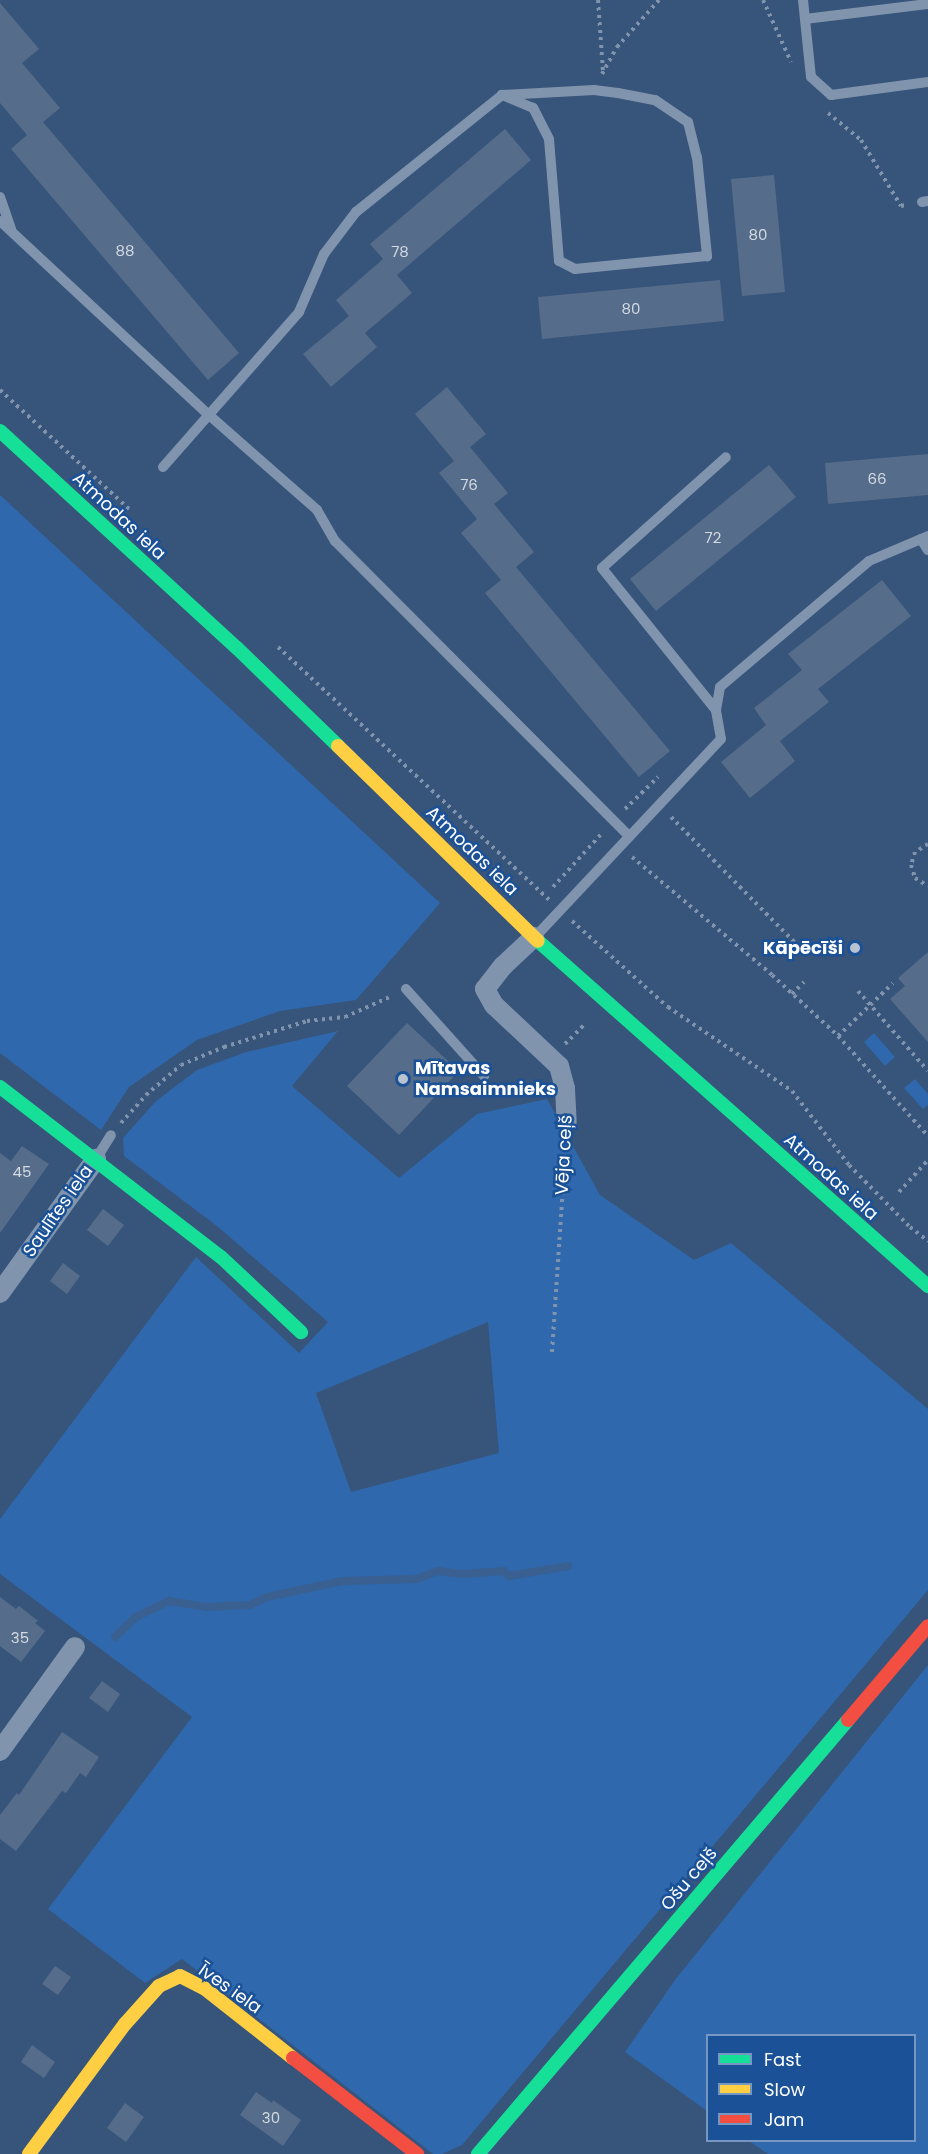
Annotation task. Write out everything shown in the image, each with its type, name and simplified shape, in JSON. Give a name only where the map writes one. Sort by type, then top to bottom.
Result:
[{"type":"street","name":"Atmodas iela","points":[[0,431],[237,648],[534,937],[928,1286]]},
{"type":"street","name":"Vēja ceļš","points":[[534,937],[503,966],[485,989],[494,1005],[559,1066],[565,1089],[567,1122]]},
{"type":"street","points":[[0,1087],[221,1257],[301,1332]]},
{"type":"street","name":"Saulītes iela","points":[[0,1293],[96,1159]]},
{"type":"street","name":"Ošu ceļš","points":[[478,2154],[928,1626]]},
{"type":"street","points":[[0,1751],[75,1647]]},
{"type":"street","name":"Īves iela","points":[[29,2154],[125,2024],[159,1986],[180,1976],[204,1988],[417,2154]]},
{"type":"lane","points":[[803,0],[811,78],[831,94],[928,82]]},
{"type":"lane","points":[[805,19],[928,4]]},
{"type":"lane","points":[[163,467],[299,312],[324,254],[356,212],[502,95],[594,90],[655,100],[688,122],[697,157],[707,255],[575,269],[560,261],[549,139],[533,108],[502,95]]},
{"type":"lane","points":[[0,197],[12,232]]},
{"type":"lane","points":[[0,220],[208,415],[316,510],[335,541],[625,839]]},
{"type":"lane","points":[[716,710],[602,568],[726,457]]},
{"type":"lane","points":[[534,937],[721,739],[716,710],[720,687],[869,561],[924,538],[928,550]]},
{"type":"lane","points":[[406,989],[484,1076]]},
{"type":"lane","points":[[96,1159],[111,1136]]},
{"type":"path","points":[[598,0],[603,72]]},
{"type":"path","points":[[594,90],[616,47],[659,0]]},
{"type":"path","points":[[0,390],[135,515]]},
{"type":"path","points":[[272,642],[559,909],[668,1007],[792,1091],[849,1165],[910,1227],[928,1241]]},
{"type":"path","points":[[643,791],[659,804],[801,949]]},
{"type":"path","points":[[625,839],[636,862],[792,994],[838,1036],[928,1136]]},
{"type":"path","points":[[928,844],[915,852],[911,865],[915,878],[928,886]]},
{"type":"path","points":[[792,994],[804,982]]},
{"type":"path","points":[[838,1036],[893,983]]},
{"type":"path","points":[[111,1136],[146,1095],[181,1065],[224,1047],[307,1021],[345,1017],[406,989]]},
{"type":"path","points":[[858,991],[928,1071]]},
{"type":"path","name":"Vēja ceļš","points":[[552,1352],[567,1122]]},
{"type":"path","points":[[899,1192],[928,1160]]},
{"type":"shaded area","points":[[0,495],[440,903],[356,1000],[280,1011],[197,1040],[129,1087],[101,1130],[0,1053]]},
{"type":"shaded area","points":[[338,1031],[292,1086],[399,1178],[477,1114],[547,1099],[600,1195],[694,1260],[731,1243],[928,1409],[928,1590],[462,2145],[442,2154],[433,2154],[182,1959],[145,1983],[48,1909],[192,1717],[0,1574],[0,1519],[196,1257],[299,1353],[328,1322],[217,1226],[124,1156],[123,1138],[156,1101],[197,1070],[246,1052]],"holes":[[[488,1322],[499,1453],[351,1492],[316,1393]]]},
{"type":"shaded area","points":[[874,1033],[895,1057],[885,1066],[864,1042]]},
{"type":"shaded area","points":[[915,1079],[928,1094],[928,1105],[923,1109],[904,1088]]},
{"type":"shaded area","points":[[928,1665],[928,2154],[768,2154],[750,2142],[916,2142],[916,2034],[706,2034],[706,2110],[625,2052],[675,1980]]},
{"type":"building","points":[[0,3],[39,49],[22,63],[60,108],[43,122],[239,353],[208,380],[11,149],[27,135],[0,103]]},
{"type":"building","points":[[505,129],[531,160],[397,275],[412,293],[365,333],[377,347],[331,387],[303,354],[349,316],[336,300],[383,259],[370,244]]},
{"type":"building","points":[[774,175],[785,292],[742,296],[731,179]]},
{"type":"building","points":[[720,280],[724,321],[542,339],[538,297]]},
{"type":"building","points":[[447,387],[486,434],[470,447],[508,493],[494,504],[534,552],[516,567],[670,751],[639,777],[485,593],[501,580],[461,533],[477,519],[439,473],[454,461],[415,414]]},
{"type":"building","points":[[928,454],[928,495],[828,504],[825,463]]},
{"type":"building","points":[[769,465],[796,497],[656,611],[630,579]]},
{"type":"building","points":[[882,580],[911,616],[818,689],[829,702],[780,741],[795,761],[750,798],[721,762],[766,725],[754,708],[802,670],[788,654]]},
{"type":"building","points":[[928,952],[928,1042],[890,999],[905,986],[898,978]]},
{"type":"building","name":"Mītavas Namsaimnieks","points":[[407,1023],[459,1071],[399,1135],[347,1086]]},
{"type":"building","points":[[22,1146],[49,1164],[0,1233],[0,1153],[11,1161]]},
{"type":"building","points":[[103,1209],[124,1225],[108,1246],[87,1230]]},
{"type":"building","points":[[63,1263],[80,1276],[67,1294],[50,1281]]},
{"type":"building","points":[[0,1597],[16,1609],[19,1606],[38,1621],[35,1623],[45,1631],[21,1662],[0,1646]]},
{"type":"building","points":[[102,1681],[120,1694],[108,1712],[89,1698]]},
{"type":"building","points":[[62,1732],[99,1757],[86,1777],[80,1773],[66,1793],[62,1791],[16,1851],[0,1839],[0,1815],[17,1793],[19,1795]]},
{"type":"building","points":[[55,1966],[71,1977],[58,1995],[42,1984]]},
{"type":"building","points":[[32,2045],[55,2062],[44,2078],[21,2062]]},
{"type":"building","points":[[256,2092],[272,2103],[273,2100],[301,2120],[283,2146],[240,2115]]},
{"type":"building","points":[[125,2103],[144,2117],[126,2142],[107,2128]]},
{"type":"waterway","points":[[115,1637],[136,1617],[169,1601],[208,1607],[250,1605],[267,1597],[342,1581],[417,1579],[438,1571],[463,1574],[504,1571],[509,1576],[568,1566]]},
{"type":"traffic: fast","points":[[0,431],[237,648],[338,746]]},
{"type":"traffic: fast","points":[[538,941],[928,1286]]},
{"type":"traffic: fast","points":[[0,1087],[221,1257],[301,1332]]},
{"type":"traffic: fast","points":[[478,2154],[848,1720]]},
{"type":"traffic: slow","points":[[338,746],[538,941]]},
{"type":"traffic: slow","points":[[29,2154],[125,2024],[159,1986],[180,1976],[204,1988],[293,2058]]},
{"type":"traffic: jam","points":[[848,1720],[928,1626]]},
{"type":"traffic: jam","points":[[293,2058],[417,2154]]},
{"type":"place","name":"Kāpēcīši","points":[[855,948]]},
{"type":"place","name":"Mītavas Namsaimnieks","points":[[403,1079]]}]
